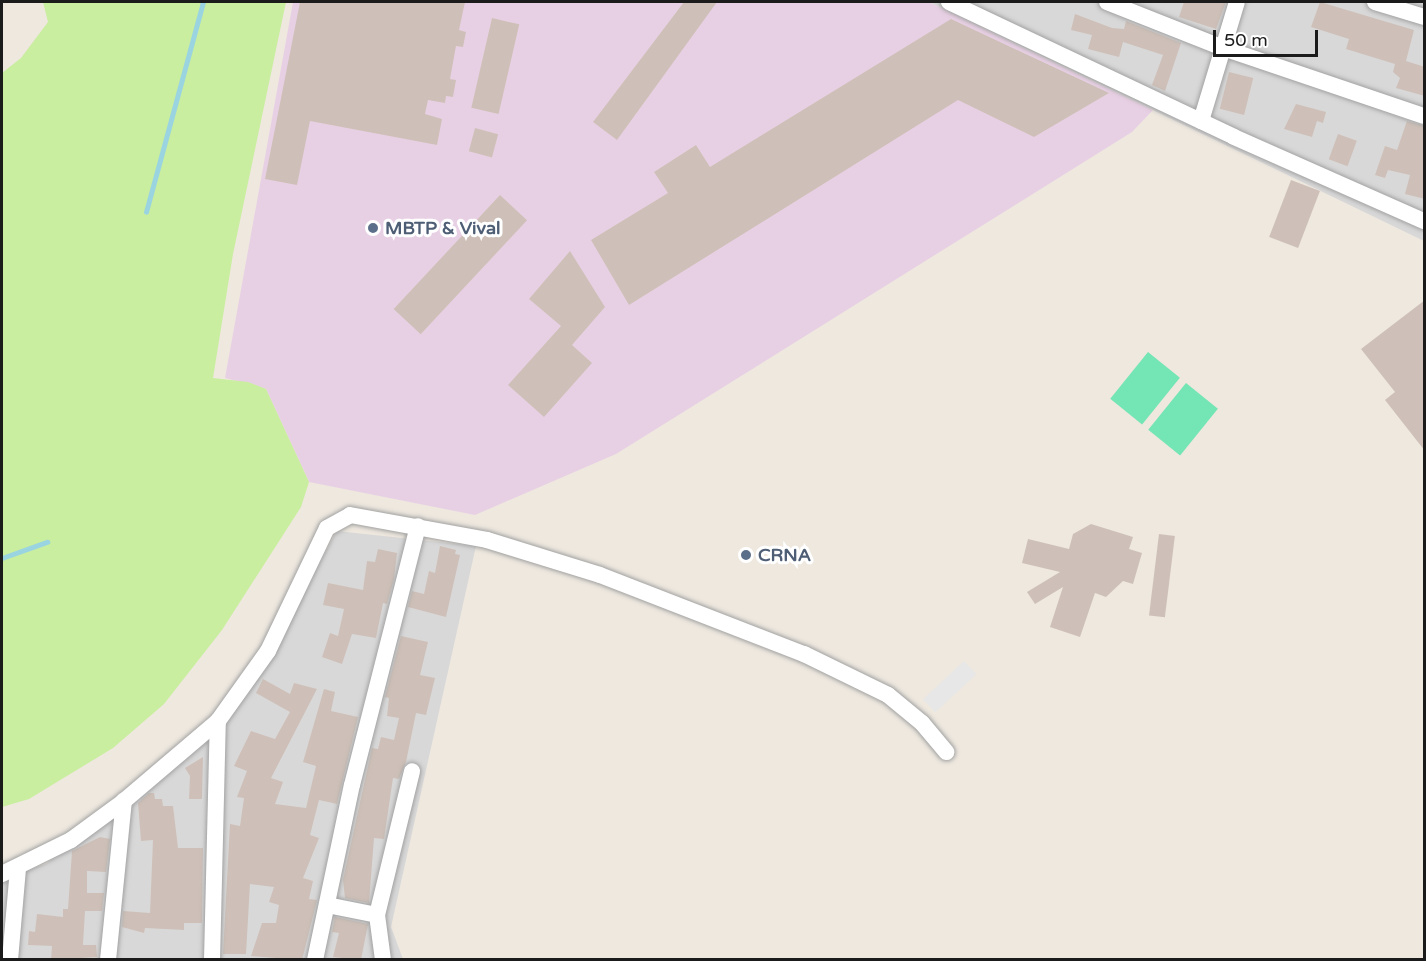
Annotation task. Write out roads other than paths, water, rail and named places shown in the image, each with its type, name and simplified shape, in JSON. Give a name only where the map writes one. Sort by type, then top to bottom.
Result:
[{"type":"street","points":[[949,2],[1201,121],[1425,221]]},
{"type":"street","points":[[1107,2],[1223,48],[1425,116]]},
{"type":"street","points":[[1201,121],[1238,2]]},
{"type":"street","points":[[1376,2],[1425,17]]},
{"type":"street","points":[[2,874],[18,869],[71,840],[124,801],[218,721],[268,651],[327,528],[350,515],[487,540],[600,575],[804,654],[888,695],[922,723],[946,752]]},
{"type":"street","points":[[315,960],[352,785],[418,526]]},
{"type":"street","points":[[212,960],[218,721]]},
{"type":"street","points":[[383,960],[377,915],[412,771]]},
{"type":"street","points":[[108,960],[124,801]]},
{"type":"street","points":[[10,960],[18,869]]},
{"type":"street","points":[[327,905],[377,915]]},
{"type":"waterway","points":[[146,212],[203,2]]},
{"type":"waterway","points":[[2,558],[47,542]]},
{"type":"place","name":"MBTP & Vival","points":[[373,228]]},
{"type":"place","name":"CRNA","points":[[746,555]]}]
